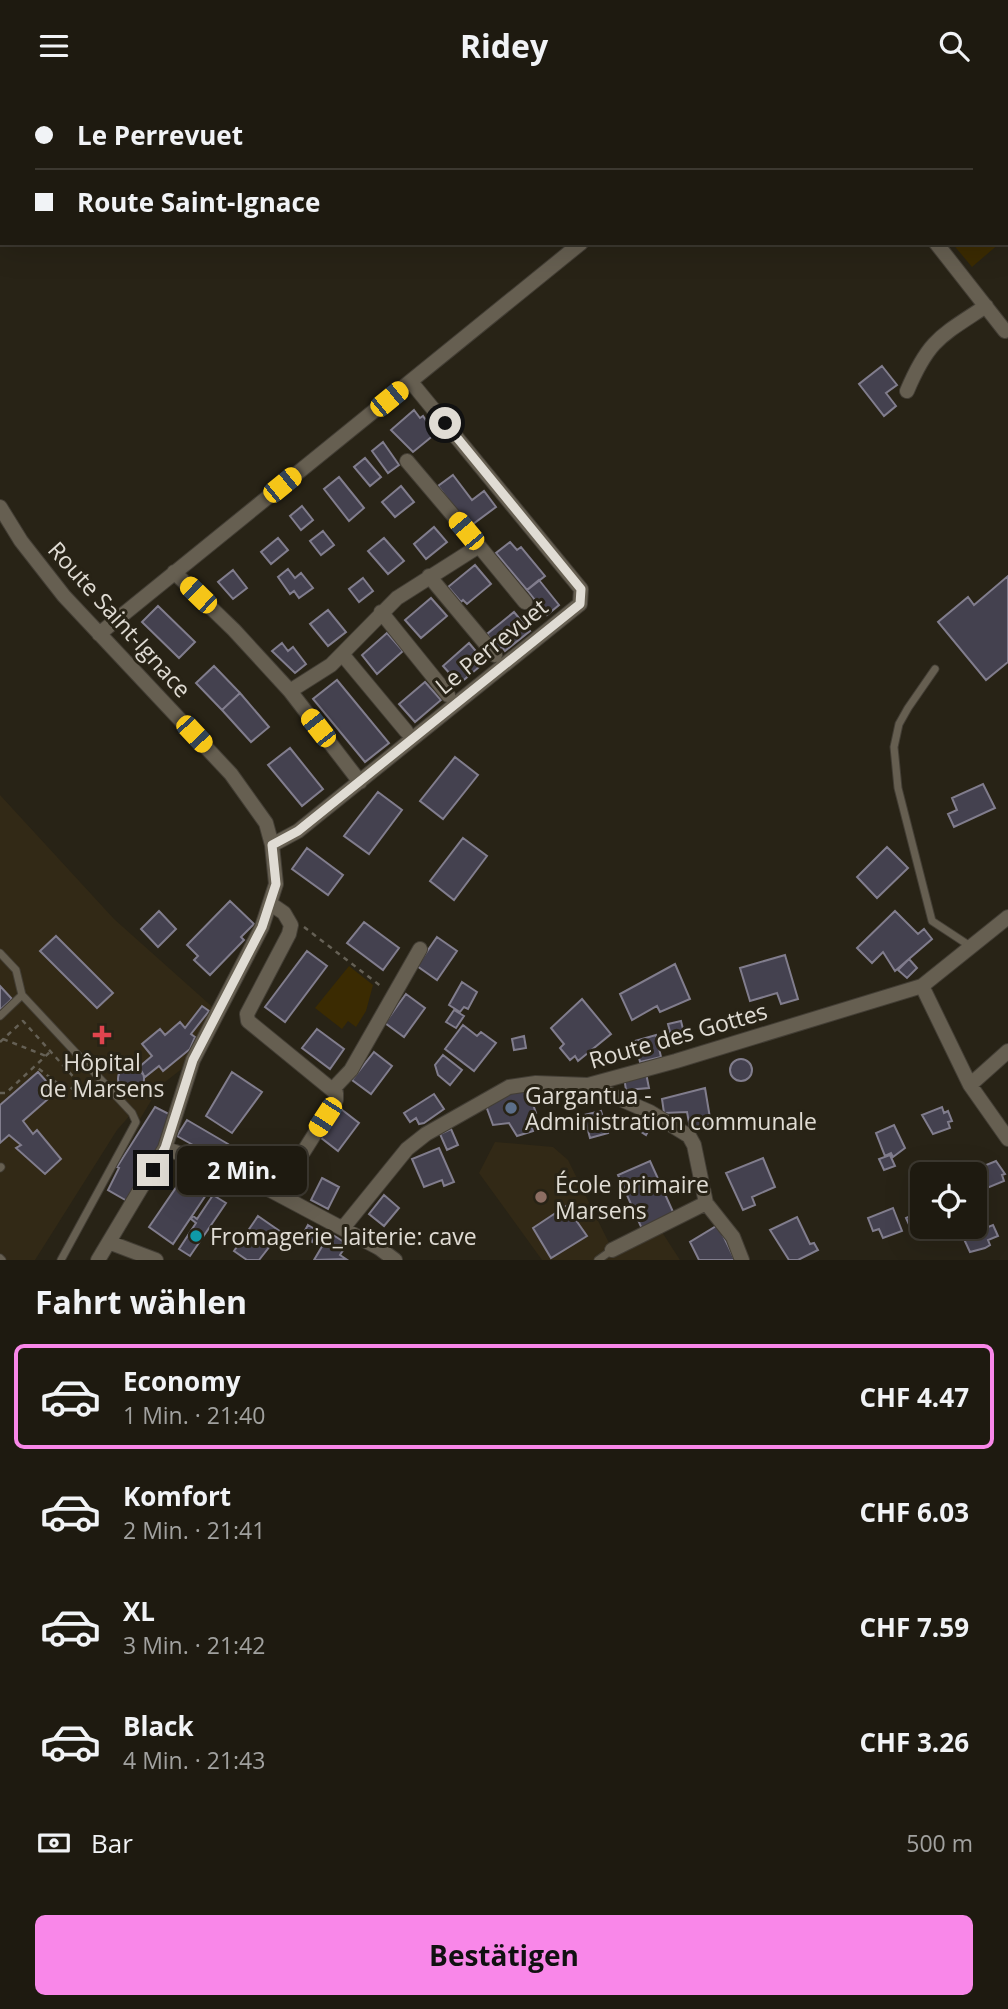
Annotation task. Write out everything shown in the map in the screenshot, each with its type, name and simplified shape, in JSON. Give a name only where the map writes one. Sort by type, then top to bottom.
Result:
[{"type":"street","points":[[99,634],[579,245]]},
{"type":"street","points":[[938,245],[1005,331]]},
{"type":"street","points":[[907,391],[920,360],[935,340],[986,306]]},
{"type":"street","name":"Le Perrevuet","points":[[272,845],[298,831],[580,604],[581,589],[411,382]]},
{"type":"street","points":[[407,461],[526,602]]},
{"type":"street","name":"Route Saint-Ignace","points":[[0,507],[42,569],[99,634],[231,774],[266,823],[272,845],[276,884],[262,927],[193,1060],[165,1148],[111,1243],[98,1260]]},
{"type":"street","points":[[290,691],[314,678],[342,654],[381,612],[429,576],[479,546]]},
{"type":"street","points":[[174,572],[234,630],[290,691],[360,782]]},
{"type":"street","points":[[429,576],[495,655]]},
{"type":"street","points":[[381,612],[449,695]]},
{"type":"street","points":[[342,654],[406,731]]},
{"type":"street","points":[[271,904],[291,925],[289,934],[247,1014],[248,1021],[332,1089],[336,1100],[304,1151]]},
{"type":"street","name":"Route des Gottes","points":[[342,1228],[392,1166],[426,1134],[509,1087],[536,1083],[588,1085],[677,1061],[922,986],[1008,917]]},
{"type":"street","points":[[332,1089],[351,1070],[420,949]]},
{"type":"street","points":[[922,986],[970,1085],[1008,1139]]},
{"type":"street","points":[[970,1085],[1008,1051]]},
{"type":"street","points":[[588,1085],[650,1112],[689,1136],[694,1145],[706,1203],[733,1237],[742,1260]]},
{"type":"street","points":[[165,1148],[255,1182],[342,1228],[395,1260]]},
{"type":"street","points":[[612,1249],[706,1203]]},
{"type":"street","points":[[111,1243],[156,1260]]},
{"type":"lane","points":[[935,669],[899,725],[894,767],[932,922],[971,947]]},
{"type":"lane","points":[[0,953],[16,970],[22,995],[132,1113],[136,1122],[61,1260]]},
{"type":"lane","points":[[0,1016],[22,995]]},
{"type":"lane","points":[[597,1260],[612,1249]]},
{"type":"path","points":[[288,919],[295,921],[393,996]]},
{"type":"path","points":[[35,1066],[68,1091],[78,1086],[79,1080],[23,1021],[2,1040],[46,1056]]},
{"type":"path","points":[[0,1093],[6,1093],[51,1051]]},
{"type":"path","points":[[269,1182],[293,1147],[304,1151]]},
{"type":"shaded area","points":[[954,245],[998,245],[972,267]]},
{"type":"shaded area","name":"Hôpital de Marsens","points":[[0,795],[114,919],[217,1011],[193,1060],[160,1086],[140,1119],[132,1113],[117,1130],[35,1260],[0,1260]]},
{"type":"shaded area","points":[[349,966],[373,985],[366,1011],[356,1027],[348,1021],[342,1029],[315,1008]]},
{"type":"shaded area","name":"École primaire Marsens","points":[[495,1142],[553,1147],[568,1160],[610,1245],[660,1229],[680,1260],[542,1260],[479,1173]]},
{"type":"building","points":[[882,366],[897,385],[886,393],[896,406],[884,416],[859,384]]},
{"type":"building","points":[[414,410],[420,418],[423,416],[435,434],[413,452],[391,430]]},
{"type":"building","points":[[383,442],[399,465],[388,473],[372,451]]},
{"type":"building","points":[[365,458],[381,477],[370,486],[354,467]]},
{"type":"building","points":[[453,475],[472,500],[484,491],[496,507],[469,527],[438,486]]},
{"type":"building","points":[[339,477],[364,508],[349,521],[324,489]]},
{"type":"building","points":[[401,486],[414,502],[395,517],[382,502]]},
{"type":"building","points":[[302,506],[313,520],[301,530],[290,516]]},
{"type":"building","points":[[434,527],[447,542],[426,559],[414,544]]},
{"type":"building","points":[[323,531],[334,545],[321,555],[310,541]]},
{"type":"building","points":[[278,538],[288,550],[271,564],[261,552]]},
{"type":"building","points":[[384,538],[404,561],[388,574],[368,551]]},
{"type":"building","points":[[510,542],[517,550],[521,547],[545,576],[527,590],[496,553]]},
{"type":"building","points":[[475,565],[491,584],[467,604],[463,600],[461,602],[448,587]]},
{"type":"building","points":[[288,569],[295,578],[301,573],[313,588],[299,598],[294,591],[290,594],[278,577]]},
{"type":"building","points":[[233,570],[247,588],[233,599],[218,582]]},
{"type":"building","points":[[1008,576],[1008,662],[986,680],[938,622],[968,597],[974,605]]},
{"type":"building","points":[[363,578],[373,591],[359,602],[349,589]]},
{"type":"building","points":[[539,580],[559,605],[547,615],[527,590]]},
{"type":"building","points":[[431,598],[447,616],[421,638],[405,620]]},
{"type":"building","points":[[158,606],[195,642],[179,658],[142,622]]},
{"type":"building","points":[[328,610],[346,632],[328,646],[310,624]]},
{"type":"building","points":[[514,612],[530,631],[505,651],[502,647],[499,649],[487,634]]},
{"type":"building","points":[[387,633],[403,651],[377,674],[362,655]]},
{"type":"building","points":[[282,643],[288,651],[293,647],[306,664],[295,673],[272,651]]},
{"type":"building","points":[[469,643],[485,662],[459,684],[443,666]]},
{"type":"building","points":[[214,666],[240,693],[222,710],[196,683]]},
{"type":"building","points":[[337,680],[389,743],[365,762],[313,699]]},
{"type":"building","points":[[425,682],[441,700],[415,722],[399,704]]},
{"type":"building","points":[[240,693],[269,727],[251,742],[222,710]]},
{"type":"building","points":[[290,748],[323,789],[302,806],[268,765]]},
{"type":"building","points":[[455,757],[478,775],[443,819],[420,801]]},
{"type":"building","points":[[983,784],[995,808],[954,827],[948,814],[957,810],[952,798]]},
{"type":"building","points":[[378,792],[402,810],[369,854],[344,836]]},
{"type":"building","points":[[463,838],[487,856],[454,900],[430,881]]},
{"type":"building","points":[[887,847],[908,868],[877,898],[857,877]]},
{"type":"building","points":[[307,848],[343,875],[328,895],[292,869]]},
{"type":"building","points":[[230,901],[254,924],[241,937],[244,940],[210,975],[194,960],[198,956],[187,945]]},
{"type":"building","points":[[159,911],[176,929],[158,947],[141,929]]},
{"type":"building","points":[[895,911],[918,934],[924,929],[932,939],[895,971],[883,952],[872,963],[857,948]]},
{"type":"building","points":[[364,922],[399,948],[383,970],[347,943]]},
{"type":"building","points":[[56,936],[113,993],[97,1008],[40,951]]},
{"type":"building","points":[[437,937],[457,951],[437,980],[417,966]]},
{"type":"building","points":[[307,951],[327,966],[285,1022],[265,1007]]},
{"type":"building","points":[[785,955],[798,999],[781,1004],[777,993],[750,1001],[740,968]]},
{"type":"building","points":[[909,959],[917,968],[907,978],[898,970]]},
{"type":"building","points":[[675,964],[690,999],[660,1012],[657,1006],[632,1020],[620,994]]},
{"type":"building","points":[[462,982],[477,992],[468,1009],[464,1007],[460,1012],[449,1005]]},
{"type":"building","points":[[0,986],[12,999],[0,1010]]},
{"type":"building","points":[[406,994],[425,1008],[404,1037],[385,1023]]},
{"type":"building","points":[[582,999],[611,1034],[578,1061],[575,1056],[570,1060],[560,1048],[564,1044],[551,1028]]},
{"type":"building","points":[[202,1006],[209,1011],[191,1034],[195,1037],[190,1049],[163,1071],[159,1066],[145,1077],[138,1068],[152,1056],[142,1044],[160,1029],[165,1035],[180,1022],[185,1028]]},
{"type":"building","points":[[454,1010],[464,1016],[456,1028],[446,1022]]},
{"type":"building","points":[[681,1021],[685,1037],[672,1040],[668,1024]]},
{"type":"building","points":[[463,1025],[477,1036],[481,1032],[496,1043],[474,1071],[445,1049]]},
{"type":"building","points":[[317,1029],[344,1049],[330,1069],[302,1048]]},
{"type":"building","points":[[656,1035],[661,1057],[640,1062],[635,1041]]},
{"type":"building","points":[[524,1036],[526,1048],[514,1050],[512,1039]]},
{"type":"building","points":[[374,1052],[392,1066],[371,1094],[352,1080]]},
{"type":"building","points":[[443,1055],[462,1070],[450,1085],[438,1075],[435,1065]]},
{"type":"building","points":[[741,1059],[751,1066],[752,1070],[745,1080],[741,1081],[731,1074],[730,1070],[737,1060]]},
{"type":"building","points":[[131,1066],[140,1070],[144,1079],[140,1088],[131,1092],[122,1088],[118,1079],[122,1070]]},
{"type":"building","points":[[38,1072],[56,1092],[23,1121],[33,1134],[37,1130],[61,1159],[45,1174],[16,1148],[21,1145],[9,1135],[0,1143],[0,1105]]},
{"type":"building","points":[[232,1072],[262,1092],[232,1133],[206,1116]]},
{"type":"building","points":[[646,1073],[649,1088],[626,1090],[624,1077]]},
{"type":"building","name":"Gargantua - Administration communale","points":[[527,1087],[536,1113],[532,1115],[534,1121],[530,1122],[533,1131],[517,1136],[509,1123],[493,1125],[485,1103]]},
{"type":"building","points":[[705,1088],[711,1124],[690,1128],[687,1112],[664,1113],[662,1099]]},
{"type":"building","points":[[434,1094],[444,1109],[424,1123],[419,1124],[416,1118],[410,1122],[404,1113]]},
{"type":"building","points":[[155,1107],[169,1114],[162,1143],[127,1201],[108,1190],[119,1168],[117,1167]]},
{"type":"building","points":[[942,1107],[944,1113],[948,1111],[952,1121],[948,1122],[950,1128],[933,1134],[922,1115]]},
{"type":"building","points":[[341,1109],[359,1123],[338,1151],[320,1137]]},
{"type":"building","points":[[601,1111],[608,1133],[590,1138],[584,1115]]},
{"type":"building","points":[[645,1118],[653,1122],[646,1135],[638,1130]]},
{"type":"building","points":[[187,1120],[228,1144],[218,1159],[177,1136]]},
{"type":"building","points":[[894,1125],[905,1148],[893,1157],[891,1153],[885,1156],[876,1133]]},
{"type":"building","points":[[451,1129],[458,1145],[447,1150],[440,1134]]},
{"type":"building","points":[[439,1148],[454,1182],[444,1186],[442,1180],[424,1187],[412,1159]]},
{"type":"building","points":[[890,1155],[895,1166],[884,1170],[879,1159]]},
{"type":"building","points":[[763,1158],[775,1187],[752,1197],[755,1205],[743,1210],[726,1173]]},
{"type":"building","points":[[650,1161],[674,1214],[642,1229],[618,1175]]},
{"type":"building","points":[[996,1161],[1005,1174],[1002,1175],[1004,1181],[987,1188],[987,1165]]},
{"type":"building","points":[[188,1170],[212,1186],[173,1244],[149,1227]]},
{"type":"building","points":[[322,1178],[339,1187],[328,1209],[311,1200]]},
{"type":"building","name":"Fromagerie_laiterie: cave","points":[[213,1195],[226,1203],[190,1256],[179,1249],[196,1223],[191,1219],[193,1216],[197,1219]]},
{"type":"building","points":[[384,1195],[399,1208],[384,1226],[369,1214]]},
{"type":"building","points":[[566,1206],[587,1236],[551,1258],[533,1228]]},
{"type":"building","points":[[893,1208],[902,1231],[883,1238],[879,1229],[873,1231],[868,1218]]},
{"type":"building","points":[[258,1216],[281,1232],[259,1260],[247,1260],[234,1251]]},
{"type":"building","points":[[797,1217],[810,1244],[814,1243],[818,1250],[798,1260],[789,1260],[770,1230]]},
{"type":"building","points":[[308,1225],[318,1231],[312,1242],[302,1236]]},
{"type":"building","points":[[718,1225],[735,1260],[699,1260],[690,1242]]},
{"type":"building","points":[[993,1225],[998,1236],[988,1240],[990,1245],[985,1248],[970,1252],[964,1239],[987,1239],[987,1227]]},
{"type":"building","points":[[330,1233],[347,1244],[340,1255],[346,1259],[314,1260]]},
{"type":"place","name":"Hôpital de Marsens","points":[[102,1035]]},
{"type":"place","name":"Gargantua - Administration communale","points":[[511,1108]]},
{"type":"place","name":"École primaire Marsens","points":[[541,1197]]},
{"type":"place","name":"Fromagerie_laiterie: cave","points":[[196,1236]]},
{"type":"route","points":[[153,1170],[165,1148],[193,1060],[262,927],[271,904],[276,884],[272,845],[298,831],[580,604],[581,589],[445,423]]}]
